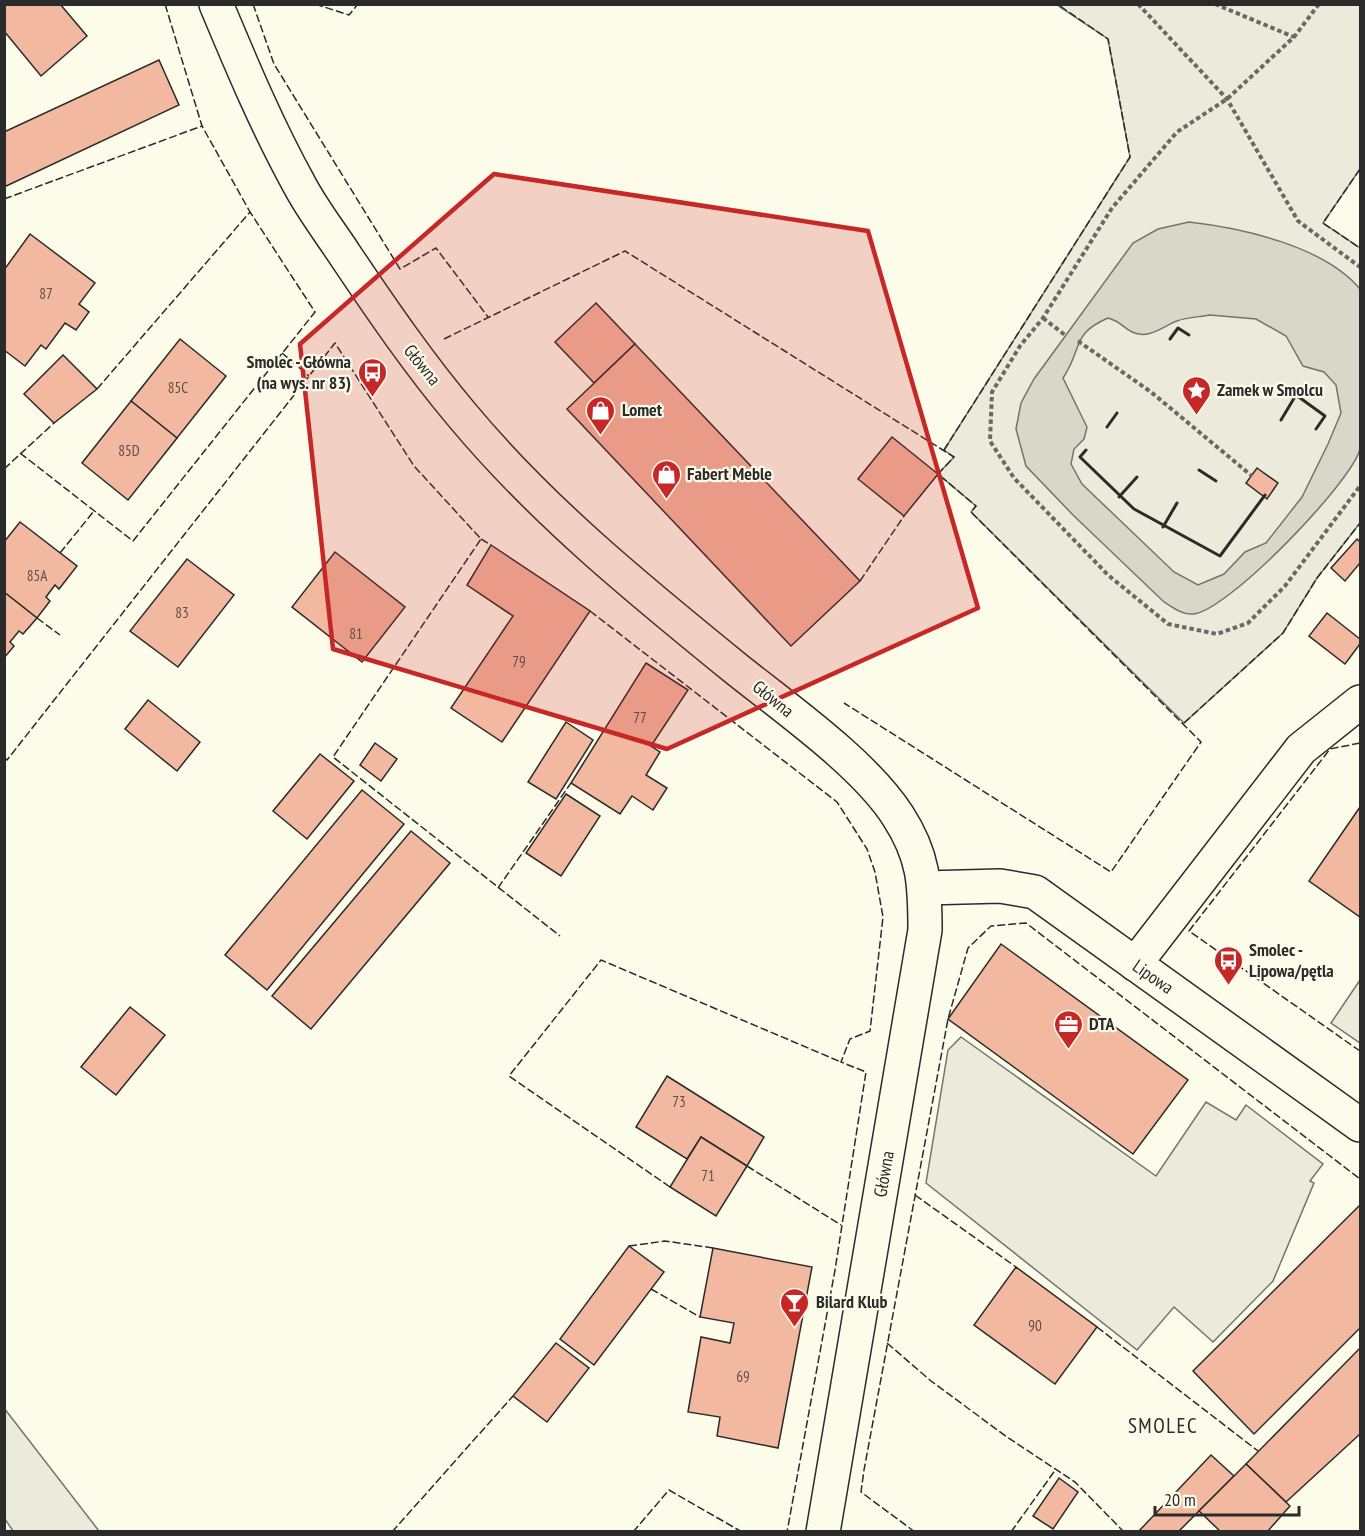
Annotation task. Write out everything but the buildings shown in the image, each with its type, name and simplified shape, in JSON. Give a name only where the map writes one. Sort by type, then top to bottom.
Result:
[{"type":"street","name":"Główna","points":[[216,4],[268,124],[300,188],[393,328],[462,416],[534,493],[657,605],[861,772],[881,793],[909,834],[917,851],[925,888],[925,930],[904,1065],[822,1532]]},
{"type":"street","points":[[1135,964],[1301,749],[1360,702]]},
{"type":"street","name":"Lipowa","points":[[925,888],[1000,886],[1035,892],[1360,1125]]},
{"type":"path","points":[[1138,4],[1227,99],[1298,221],[1360,267]]},
{"type":"path","points":[[1215,4],[1294,37]]},
{"type":"path","points":[[1319,4],[1294,37],[1227,99],[1178,132],[1112,208],[1043,318],[1020,346],[992,392],[990,441],[1014,478],[1108,575],[1168,624],[1217,634],[1248,623],[1285,586],[1360,486]]},
{"type":"path","points":[[1043,318],[1065,334]]},
{"type":"path","points":[[1078,341],[1151,392],[1252,476]]},
{"type":"highlighted area","points":[[494,174],[868,231],[978,608],[667,749],[333,649],[300,344]]},
{"type":"shaded area","points":[[1057,5],[1360,5],[1360,169],[1323,223],[1360,248],[1360,523],[1317,578],[1283,633],[1184,723],[971,512],[976,506],[938,474],[954,457],[944,450],[1130,157],[1108,39]]},
{"type":"shaded area","points":[[1189,222],[1257,234],[1304,250],[1326,261],[1360,289],[1362,438],[1360,449],[1352,465],[1313,515],[1259,570],[1210,608],[1193,614],[1174,609],[1164,602],[1073,515],[1026,466],[1016,429],[1021,403],[1034,379],[1133,243],[1158,229]],"holes":[[[1210,315],[1256,319],[1286,336],[1303,366],[1324,372],[1336,385],[1341,413],[1302,497],[1266,543],[1245,552],[1224,574],[1198,585],[1174,572],[1082,484],[1071,464],[1074,449],[1084,439],[1087,427],[1063,378],[1083,336],[1096,324],[1108,318],[1138,334],[1150,333],[1177,321],[1194,317]]]},
{"type":"shaded area","points":[[1360,980],[1360,1043],[1331,1023]]},
{"type":"shaded area","points":[[961,1037],[1156,1176],[1206,1102],[1236,1120],[1246,1105],[1323,1164],[1310,1181],[1314,1183],[1273,1281],[1213,1342],[1174,1307],[1137,1350],[926,1183],[948,1050]]},
{"type":"shaded area","points":[[4,1408],[99,1531],[13,1531],[5,1519]]},
{"type":"fence","points":[[4,199],[202,126],[165,4]]},
{"type":"fence","points":[[253,4],[274,64],[400,269],[436,248],[488,317]]},
{"type":"fence","points":[[315,4],[349,15],[358,4]]},
{"type":"fence","points":[[944,450],[1130,157],[1108,39],[1057,4]]},
{"type":"fence","points":[[97,389],[250,212],[202,126]]},
{"type":"fence","points":[[1360,169],[1323,223],[1360,248]]},
{"type":"fence","points":[[20,453],[133,541],[315,312],[250,212]]},
{"type":"fence","points":[[444,339],[625,251],[954,457],[938,474],[976,506],[971,512],[1201,742],[1111,872],[844,703]]},
{"type":"fence","points":[[4,757],[7,760],[335,343],[414,466],[481,539],[333,757],[560,936]]},
{"type":"fence","points":[[282,353],[309,376]]},
{"type":"fence","points":[[4,469],[54,423]]},
{"type":"fence","points":[[60,553],[94,511]]},
{"type":"fence","points":[[860,581],[904,516]]},
{"type":"fence","points":[[1184,723],[1283,633],[1317,578],[1360,523]]},
{"type":"fence","points":[[481,539],[491,545]]},
{"type":"fence","points":[[590,611],[837,802],[867,849],[875,872],[883,917],[870,1031],[850,1039],[841,1062],[866,1072],[835,1270],[787,1532]]},
{"type":"fence","points":[[37,618],[60,635]]},
{"type":"fence","points":[[1360,743],[1330,749],[1189,931],[1360,1051]]},
{"type":"fence","points":[[498,888],[571,783]]},
{"type":"fence","points":[[915,1532],[861,1492],[948,1019],[968,948],[991,926],[1026,923],[1360,1179]]},
{"type":"fence","points":[[670,1187],[509,1076],[601,960],[841,1062]]},
{"type":"fence","points":[[747,1166],[841,1225]]},
{"type":"fence","points":[[915,1195],[1016,1267]]},
{"type":"fence","points":[[629,1246],[665,1241],[713,1248]]},
{"type":"fence","points":[[651,1289],[700,1317]]},
{"type":"fence","points":[[1097,1327],[1258,1451]]},
{"type":"fence","points":[[887,1343],[931,1381],[1007,1437],[1075,1482],[1124,1532]]},
{"type":"fence","points":[[392,1532],[513,1396]]},
{"type":"fence","points":[[1011,1532],[1056,1469]]},
{"type":"fence","points":[[633,1532],[669,1490],[742,1532]]},
{"type":"wall","points":[[1170,339],[1178,328],[1189,335]]},
{"type":"wall","points":[[1281,420],[1296,395],[1325,416],[1316,429]]},
{"type":"wall","points":[[1107,427],[1117,413]]},
{"type":"wall","points":[[1086,450],[1080,457],[1134,509],[1220,556],[1265,495]]},
{"type":"wall","points":[[1199,470],[1216,481]]},
{"type":"wall","points":[[1119,497],[1137,477]]},
{"type":"wall","points":[[1163,527],[1177,503]]},
{"type":"place","name":"Smolec - Główna (na wys. nr 83)","points":[[372,398]]},
{"type":"place","name":"Zamek w Smolcu","points":[[1196,416]]},
{"type":"place","name":"Lomet","points":[[601,436]]},
{"type":"place","name":"Fabert Meble","points":[[666,500]]},
{"type":"place","name":"Smolec - Lipowa/pętla","points":[[1228,986]]},
{"type":"place","name":"DTA","points":[[1068,1050]]},
{"type":"place","name":"Bilard Klub","points":[[795,1328]]},
{"type":"district","name":"SMOLEC","points":[[1163,1426]]}]
